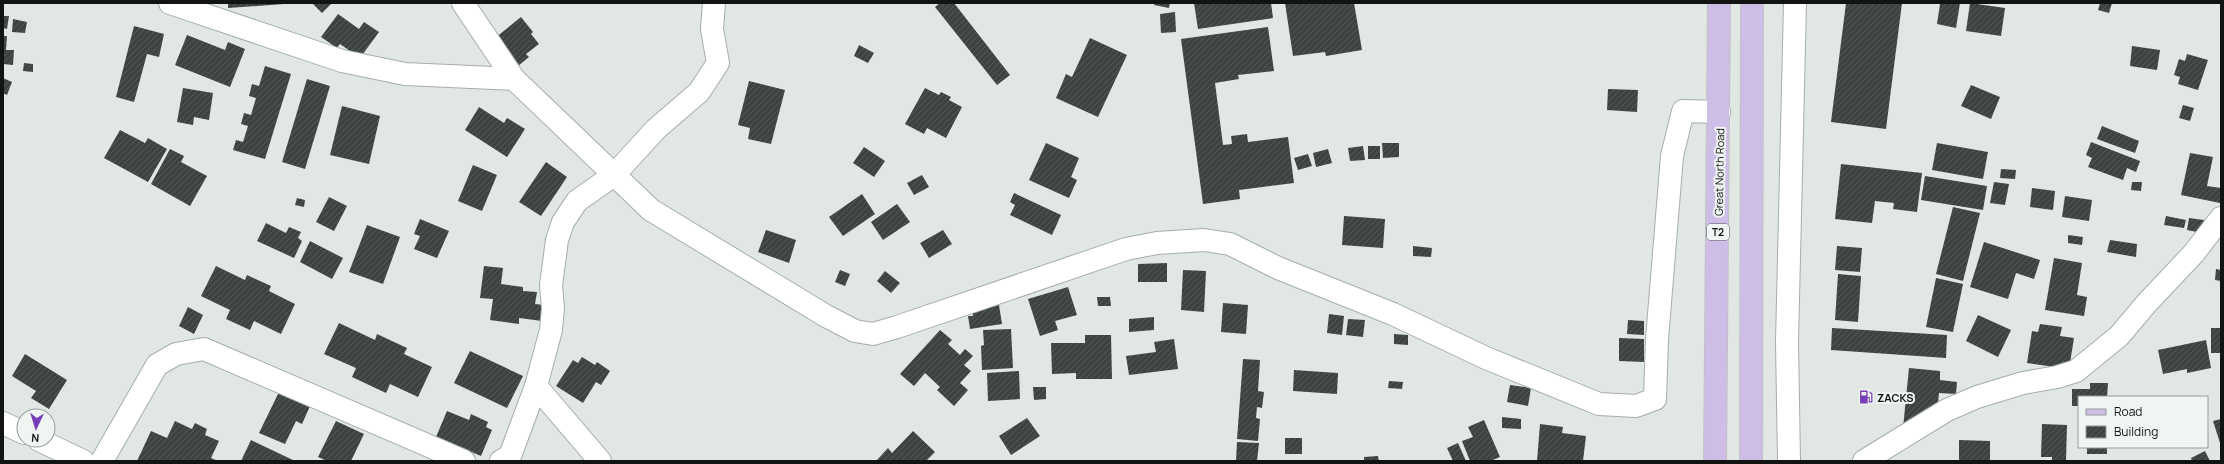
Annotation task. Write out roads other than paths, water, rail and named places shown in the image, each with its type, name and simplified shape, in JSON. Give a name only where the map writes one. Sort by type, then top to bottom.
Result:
[{"type":"main road","name":"Great North Road","points":[[1715,461],[1720,3]]},
{"type":"main road","points":[[1751,461],[1752,3]]},
{"type":"street","points":[[170,3],[342,61],[405,74],[514,79]]},
{"type":"street","points":[[463,3],[514,79],[650,210],[826,316],[855,331],[872,334],[897,327],[1126,249],[1157,243],[1204,240],[1230,244],[1278,268],[1393,314],[1486,358],[1599,404],[1636,406],[1655,399],[1658,338],[1672,156],[1683,111],[1719,112]]},
{"type":"street","points":[[501,461],[510,456],[536,386],[551,330],[553,308],[551,285],[557,240],[563,222],[577,201],[614,175],[656,129],[699,92],[718,63],[712,29],[714,3]]},
{"type":"street","points":[[1789,461],[1787,342],[1795,3]]},
{"type":"street","points":[[1864,461],[1948,410],[1976,397],[2023,383],[2057,377],[2076,371],[2120,336],[2146,304],[2194,253],[2221,218]]},
{"type":"street","points":[[102,461],[157,365],[176,354],[204,350],[464,461]]},
{"type":"street","points":[[536,386],[600,461]]},
{"type":"street","points":[[3,423],[16,429]]},
{"type":"street","points":[[56,448],[83,461]]},
{"type":"place","name":"ZACKS","points":[[1866,397]]}]
